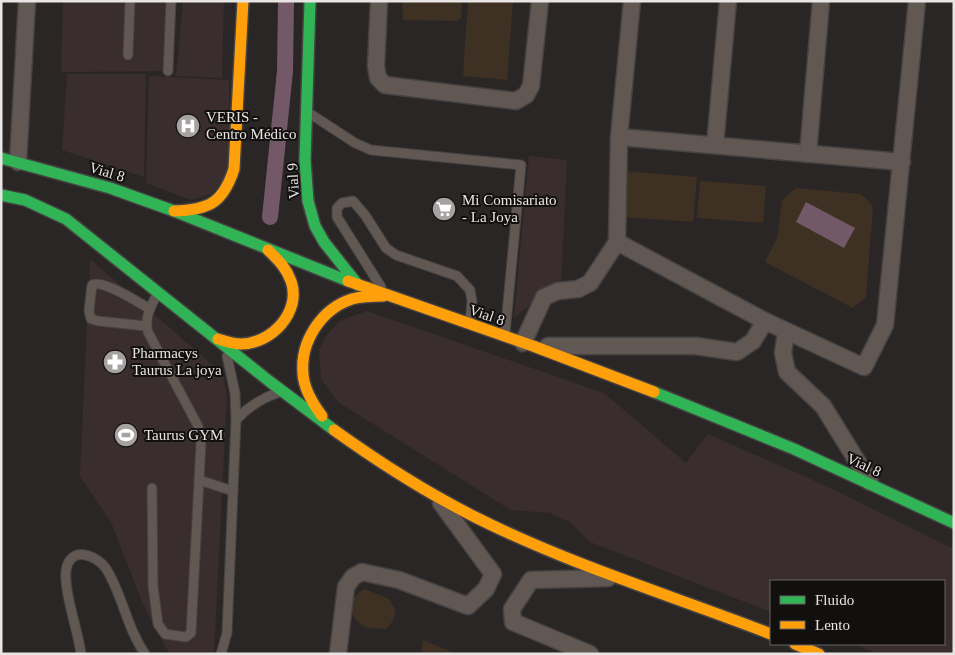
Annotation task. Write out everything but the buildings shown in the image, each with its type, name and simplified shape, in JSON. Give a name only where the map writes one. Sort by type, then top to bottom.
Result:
[{"type":"main road","points":[[174,211],[198,210],[209,206],[225,193],[230,182],[234,169],[242,1]]},
{"type":"main road","name":"Vial 9","points":[[310,1],[306,165],[309,210],[326,246],[358,284]]},
{"type":"main road","name":"Vial 8","points":[[1,158],[110,188],[174,211],[387,295],[528,344],[794,449],[954,523]]},
{"type":"main road","points":[[1,195],[25,200],[66,219],[282,391],[384,465],[437,497],[483,521],[540,547],[770,634]]},
{"type":"main road","points":[[220,342],[237,345],[257,343],[267,339],[276,332],[288,316],[293,295],[289,274],[277,257],[260,246]]},
{"type":"main road","points":[[332,428],[314,407],[305,385],[303,361],[305,349],[312,332],[322,317],[332,309],[353,298],[377,295],[401,300]]},
{"type":"main road","points":[[796,647],[819,654]]},
{"type":"street","points":[[18,162],[27,1]]},
{"type":"street","points":[[379,1],[376,66],[378,78],[385,85],[516,101],[526,95],[531,86],[540,1]]},
{"type":"street","points":[[632,1],[619,137],[617,242],[590,282],[578,289],[558,291],[544,297],[528,344],[696,346],[737,352],[753,341],[765,321]]},
{"type":"street","points":[[715,145],[728,1]]},
{"type":"street","points":[[808,154],[821,1]]},
{"type":"street","points":[[617,242],[786,332],[864,367],[886,325],[916,1]]},
{"type":"street","points":[[619,137],[902,162]]},
{"type":"street","points":[[786,332],[783,353],[787,372],[823,406],[872,484]]},
{"type":"street","points":[[338,654],[346,586],[352,577],[362,572],[399,580],[468,606],[486,589],[493,574],[437,497]]},
{"type":"street","points":[[590,654],[513,622],[512,609],[531,580],[620,578]]},
{"type":"lane","points":[[128,56],[130,1]]},
{"type":"lane","points":[[168,71],[171,1]]},
{"type":"lane","points":[[307,111],[355,143],[371,150],[521,166],[504,336]]},
{"type":"lane","points":[[387,295],[337,216],[337,208],[342,203],[353,202],[365,215],[386,248],[396,256],[457,276],[470,290],[472,301],[469,325]]},
{"type":"lane","points":[[146,326],[91,319],[89,311],[92,285],[98,283],[111,288],[150,309]]},
{"type":"lane","points":[[152,488],[153,586],[158,624],[165,634],[186,637],[191,633],[201,444],[198,426],[146,326],[150,309],[159,292]]},
{"type":"lane","points":[[220,342],[235,393],[236,420],[226,633],[221,654]]},
{"type":"lane","points":[[236,420],[250,406],[265,397],[282,391]]},
{"type":"lane","points":[[198,480],[233,491]]},
{"type":"lane","points":[[81,654],[66,573],[68,562],[73,557],[79,555],[99,559],[107,570],[132,632],[145,654]]},
{"type":"shaded area","points":[[63,1],[167,1],[163,71],[61,72]]},
{"type":"shaded area","points":[[183,1],[224,1],[222,78],[176,76]]},
{"type":"shaded area","points":[[402,1],[462,1],[461,18],[457,21],[403,20]]},
{"type":"shaded area","points":[[468,1],[513,1],[507,80],[463,76]]},
{"type":"shaded area","points":[[67,74],[146,74],[144,177],[62,150]]},
{"type":"shaded area","name":"VERIS - Centro Médico","points":[[149,76],[229,80],[230,173],[211,194],[191,200],[146,183]]},
{"type":"shaded area","points":[[529,156],[567,160],[561,288],[544,293],[514,318]]},
{"type":"shaded area","points":[[626,171],[697,177],[693,222],[623,217]]},
{"type":"shaded area","points":[[700,181],[766,186],[763,223],[697,218]]},
{"type":"shaded area","points":[[796,188],[861,194],[873,207],[866,297],[853,308],[765,262],[777,238],[782,200]]},
{"type":"shaded area","points":[[806,202],[855,228],[844,248],[796,222]]},
{"type":"shaded area","points":[[90,259],[223,374],[227,396],[214,652],[212,654],[170,654],[143,604],[111,522],[80,476]]},
{"type":"shaded area","points":[[367,311],[604,393],[686,463],[708,434],[826,486],[954,549],[954,654],[878,654],[856,645],[945,645],[945,580],[770,580],[770,612],[590,542],[570,522],[550,513],[511,510],[338,402],[321,379],[319,350],[327,335],[339,321]]},
{"type":"shaded area","points":[[365,589],[389,599],[396,611],[392,622],[386,629],[364,626],[353,616],[353,601]]},
{"type":"shaded area","points":[[423,640],[456,654],[421,654]]},
{"type":"waterway","points":[[270,217],[285,71],[286,1]]},
{"type":"traffic: fast","points":[[310,1],[305,160],[308,201],[315,226],[324,242],[358,285]]},
{"type":"traffic: fast","points":[[1,158],[110,188],[174,211],[348,281]]},
{"type":"traffic: fast","points":[[1,195],[25,200],[66,219],[269,381],[334,430]]},
{"type":"traffic: fast","points":[[654,392],[794,449],[954,523]]},
{"type":"traffic: slow","points":[[174,211],[197,209],[213,202],[225,190],[234,169],[243,1]]},
{"type":"traffic: slow","points":[[218,339],[238,344],[252,343],[263,339],[273,332],[288,315],[293,293],[291,281],[284,268],[268,250]]},
{"type":"traffic: slow","points":[[348,281],[533,346],[654,392]]},
{"type":"traffic: slow","points":[[322,416],[315,407],[305,386],[303,362],[309,339],[322,319],[341,304],[360,297],[383,296]]},
{"type":"traffic: slow","points":[[334,430],[422,488],[513,535],[585,565],[770,634]]},
{"type":"traffic: slow","points":[[797,645],[819,654]]},
{"type":"place","name":"VERIS - Centro Médico","points":[[188,126]]},
{"type":"place","name":"Mi Comisariato - La Joya","points":[[444,209]]},
{"type":"place","name":"Pharmacys Taurus La joya","points":[[115,362]]},
{"type":"place","name":"Taurus GYM","points":[[126,435]]}]
